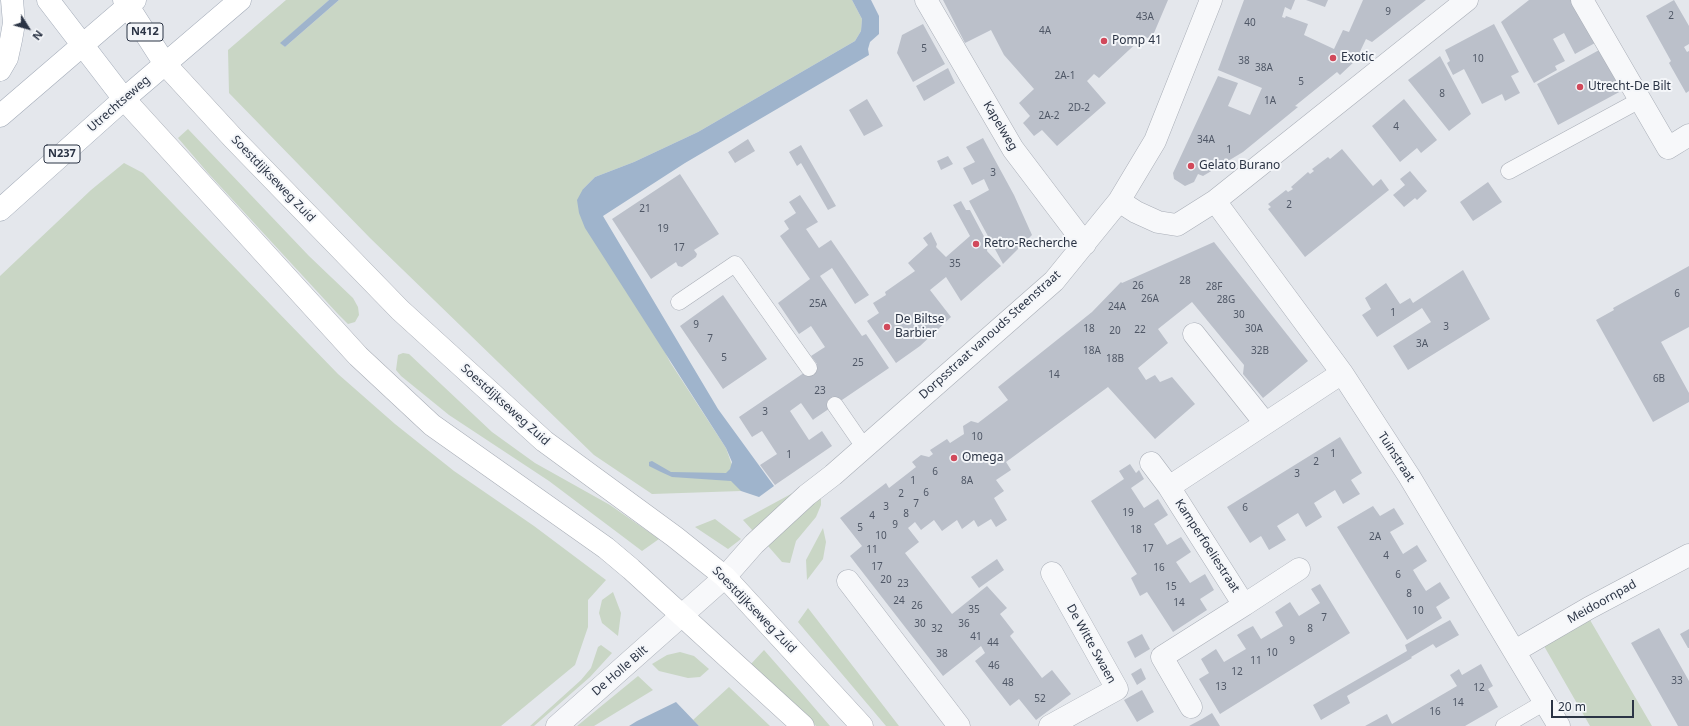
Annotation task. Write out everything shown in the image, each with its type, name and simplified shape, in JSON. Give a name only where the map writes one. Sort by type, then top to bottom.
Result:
[{"type":"main road","points":[[0,70],[7,58],[14,23],[12,0]]},
{"type":"main road","points":[[48,0],[124,99],[358,356],[426,420],[606,548],[682,615],[803,726]]},
{"type":"main road","name":"Utrechtseweg","points":[[0,210],[124,99],[240,0]]},
{"type":"main road","points":[[0,116],[129,2]]},
{"type":"main road","name":"N412","points":[[129,2],[165,64]]},
{"type":"main road","name":"Soestdijkseweg Zuid","points":[[165,64],[233,138],[400,310],[544,442],[675,536],[725,577],[862,726]]},
{"type":"street","name":"Kapelweg","points":[[926,0],[1013,149],[1085,244]]},
{"type":"street","name":"Dorpsstraat vanouds Steenstraat","points":[[725,577],[754,544],[807,495],[1054,281],[1119,201],[1155,141],[1211,0]]},
{"type":"street","points":[[1119,201],[1136,212],[1158,222],[1177,224],[1215,201],[1467,0]]},
{"type":"street","points":[[1582,0],[1668,148],[1689,136]]},
{"type":"street","name":"Tuinstraat","points":[[1215,201],[1342,373],[1409,476],[1559,726]]},
{"type":"street","points":[[1194,334],[1266,423]]},
{"type":"street","name":"Kamperfoeliestraat","points":[[1169,487],[1342,373]]},
{"type":"street","name":"Kamperfoeliestraat","points":[[1151,463],[1169,487],[1244,605]]},
{"type":"street","name":"Meidoornpad","points":[[1515,651],[1589,608],[1689,555]]},
{"type":"street","name":"Kamperfoeliestraat","points":[[1191,707],[1162,657],[1299,569]]},
{"type":"street","name":"De Witte Swaen","points":[[1050,726],[1117,690],[1052,573]]},
{"type":"street","name":"De Holle Bilt","points":[[557,726],[725,577]]},
{"type":"street","points":[[848,581],[959,726]]},
{"type":"lane","points":[[1509,171],[1640,100]]},
{"type":"lane","points":[[679,302],[735,264],[809,368]]},
{"type":"lane","points":[[835,405],[864,447]]},
{"type":"lane","points":[[1504,726],[1545,702]]},
{"type":"green space","points":[[286,0],[329,0],[281,43],[285,47],[339,0],[852,0],[862,19],[861,31],[855,41],[698,132],[634,162],[595,177],[583,189],[670,362],[726,448],[741,491],[652,494],[594,455],[370,238],[229,93],[228,50]]},
{"type":"green space","points":[[188,129],[309,256],[353,298],[358,307],[359,315],[355,322],[348,324],[337,313],[208,173],[178,138]]},
{"type":"green space","points":[[124,163],[143,173],[338,374],[395,424],[454,471],[534,526],[606,580],[588,600],[588,627],[575,665],[501,726],[0,726],[0,276],[91,190]]},
{"type":"green space","points":[[403,353],[409,354],[492,432],[535,463],[610,505],[659,539],[642,551],[549,481],[449,415],[401,376],[396,370],[398,355]]},
{"type":"green space","points":[[802,488],[753,531],[743,520]]},
{"type":"green space","points":[[821,496],[821,505],[816,517],[796,541],[790,563],[782,562],[768,546]]},
{"type":"green space","points":[[715,519],[741,539],[728,549],[695,527]]},
{"type":"green space","points":[[823,528],[826,542],[823,559],[807,580],[806,560]]},
{"type":"green space","points":[[613,592],[621,613],[618,636],[602,623],[599,613],[602,600]]},
{"type":"green space","points":[[808,608],[899,726],[886,726],[798,622]]},
{"type":"green space","points":[[1590,620],[1652,726],[1590,726],[1544,646]]},
{"type":"green space","points":[[601,645],[612,653],[590,677],[534,726],[530,726],[581,680],[591,668],[598,647]]},
{"type":"green space","points":[[764,650],[830,726],[816,726],[750,665]]},
{"type":"green space","points":[[680,652],[694,656],[709,669],[700,677],[688,678],[659,671],[652,664],[667,655]]},
{"type":"green space","points":[[638,676],[653,690],[594,726],[577,726]]},
{"type":"green space","points":[[729,687],[770,726],[699,726],[693,720]]},
{"type":"water","points":[[329,0],[339,0],[285,47],[280,43]]},
{"type":"water","points":[[852,0],[871,0],[879,16],[879,34],[870,42],[868,49],[869,55],[685,163],[603,216],[718,409],[774,486],[759,497],[741,491],[731,481],[672,477],[649,466],[649,462],[652,461],[671,472],[726,473],[730,469],[732,462],[726,448],[585,228],[579,213],[577,200],[583,189],[595,177],[634,162],[698,132],[855,41],[861,31],[862,19]]},
{"type":"water","points":[[676,702],[699,726],[629,726],[637,721]]},
{"type":"building","points":[[943,0],[1168,0],[1151,40],[1144,36],[1099,78],[1094,74],[1087,81],[1106,103],[1057,146],[1042,130],[1034,136],[1023,123],[1030,116],[1019,103],[1034,89],[1004,55],[991,30],[965,43]]},
{"type":"building","points":[[1244,0],[1295,0],[1291,10],[1285,7],[1282,17],[1285,18],[1286,16],[1308,24],[1304,35],[1334,49],[1343,30],[1349,32],[1363,0],[1426,0],[1372,42],[1366,39],[1356,60],[1340,75],[1337,72],[1295,106],[1298,107],[1243,152],[1203,176],[1198,174],[1194,182],[1185,186],[1174,179],[1173,173],[1218,76],[1238,83],[1228,106],[1250,115],[1262,88],[1218,70]]},
{"type":"building","points":[[1306,0],[1328,0],[1325,7]]},
{"type":"building","points":[[1529,0],[1572,0],[1595,43],[1575,54],[1564,33],[1553,39],[1565,61],[1555,66],[1557,70],[1534,83],[1501,22]]},
{"type":"building","points":[[1674,0],[1689,26],[1689,44],[1684,47],[1687,52],[1689,51],[1689,91],[1686,93],[1669,63],[1671,61],[1646,16]]},
{"type":"building","points":[[923,24],[945,64],[913,82],[897,53],[902,35]]},
{"type":"building","points":[[1494,24],[1519,72],[1511,76],[1520,93],[1505,101],[1502,94],[1482,104],[1464,69],[1453,75],[1447,63],[1450,61],[1445,50]]},
{"type":"building","name":"Utrecht-De Bilt","points":[[1601,49],[1623,90],[1558,125],[1537,84]]},
{"type":"building","points":[[1440,56],[1471,114],[1449,131],[1408,80]]},
{"type":"building","points":[[948,68],[955,83],[924,101],[916,86]]},
{"type":"building","points":[[867,99],[883,126],[864,136],[849,110]]},
{"type":"building","points":[[1404,99],[1437,140],[1421,153],[1417,148],[1400,162],[1372,126]]},
{"type":"building","points":[[983,138],[1014,195],[1032,235],[1003,264],[969,201],[989,190],[984,179],[972,185],[963,168],[975,162],[966,147]]},
{"type":"building","points":[[748,139],[755,151],[735,163],[728,152]]},
{"type":"building","points":[[801,145],[836,206],[828,210],[801,163],[797,166],[789,152]]},
{"type":"building","points":[[1342,149],[1373,186],[1381,179],[1389,190],[1305,257],[1268,209],[1271,207],[1268,204],[1286,190],[1288,192],[1293,189],[1291,187],[1308,172],[1310,174],[1314,171],[1312,169],[1328,157],[1330,159]]},
{"type":"building","points":[[948,156],[953,164],[941,170],[937,161]]},
{"type":"building","points":[[1410,171],[1427,191],[1417,200],[1415,198],[1404,207],[1393,195],[1405,185],[1400,179]]},
{"type":"building","points":[[680,174],[719,234],[694,250],[697,254],[696,257],[682,267],[678,266],[676,262],[651,279],[612,219]]},
{"type":"building","points":[[1488,182],[1502,202],[1473,221],[1460,202]]},
{"type":"building","points":[[800,195],[818,222],[806,229],[819,248],[831,240],[869,295],[855,304],[832,268],[820,276],[862,336],[866,334],[889,368],[813,420],[801,403],[790,411],[809,440],[822,431],[832,446],[775,485],[760,465],[777,454],[762,431],[752,437],[739,417],[817,364],[811,356],[825,347],[811,326],[799,334],[778,303],[810,279],[780,236],[789,229],[784,221],[796,213],[789,202]]},
{"type":"building","points":[[961,201],[966,210],[970,210],[988,244],[987,251],[1001,266],[961,301],[946,277],[930,290],[951,317],[920,346],[896,363],[867,321],[879,313],[873,303],[886,295],[885,292],[915,271],[908,263],[928,245],[923,238],[931,232],[937,244],[936,247],[946,257],[970,236],[953,205]]},
{"type":"building","points":[[1214,242],[1308,361],[1263,398],[1243,374],[1244,365],[1192,302],[1158,329],[1168,343],[1138,368],[1146,380],[1155,375],[1160,382],[1172,377],[1195,404],[1155,439],[1108,387],[1006,462],[1011,470],[996,480],[1004,491],[994,498],[1007,520],[996,527],[991,519],[978,527],[974,520],[962,529],[957,520],[942,531],[934,520],[921,530],[915,522],[908,528],[919,542],[905,553],[952,614],[987,586],[1007,608],[1000,614],[1014,632],[1010,636],[1042,678],[1052,670],[1071,694],[1036,720],[1019,699],[1010,706],[975,661],[985,653],[981,646],[943,676],[850,556],[862,546],[840,518],[886,483],[889,488],[916,467],[912,462],[921,455],[929,457],[933,454],[930,450],[947,439],[950,443],[964,434],[963,426],[971,421],[978,423],[1008,400],[998,387],[1092,312],[1121,282],[1122,283]]},
{"type":"building","points":[[1689,266],[1689,327],[1661,342],[1689,393],[1689,402],[1653,422],[1596,320],[1614,310],[1613,308]]},
{"type":"building","points":[[1463,270],[1490,319],[1408,370],[1393,346],[1431,322],[1422,308],[1377,337],[1362,315],[1371,309],[1365,298],[1386,283],[1400,304],[1410,298],[1413,303]]},
{"type":"building","points":[[723,295],[767,359],[723,389],[680,326]]},
{"type":"building","points":[[1340,437],[1362,473],[1351,480],[1360,494],[1343,504],[1335,490],[1314,503],[1322,517],[1306,527],[1298,513],[1277,526],[1286,540],[1269,550],[1261,536],[1250,543],[1227,507]]},
{"type":"building","points":[[1130,464],[1136,473],[1139,470],[1144,479],[1131,488],[1144,508],[1158,499],[1168,515],[1154,524],[1167,545],[1181,537],[1191,552],[1176,562],[1190,583],[1205,574],[1214,590],[1200,599],[1207,610],[1173,632],[1147,592],[1140,596],[1131,578],[1137,574],[1091,501],[1124,479],[1119,471]]},
{"type":"building","points":[[1373,506],[1380,516],[1394,508],[1404,524],[1390,532],[1403,554],[1417,545],[1427,561],[1413,570],[1419,580],[1426,591],[1440,582],[1450,598],[1436,607],[1442,618],[1407,640],[1337,527]]},
{"type":"building","points":[[997,559],[1004,570],[979,588],[971,577]]},
{"type":"building","points":[[1320,584],[1350,633],[1220,714],[1199,679],[1209,673],[1201,659],[1216,649],[1224,662],[1246,649],[1237,635],[1245,630],[1253,626],[1261,639],[1283,626],[1275,612],[1290,602],[1299,616],[1320,603],[1311,589]]},
{"type":"building","points":[[1450,620],[1459,635],[1436,648],[1433,644],[1347,696],[1350,703],[1321,720],[1313,705],[1407,651],[1405,645]]},
{"type":"building","points":[[1659,628],[1689,681],[1689,726],[1678,726],[1631,643]]},
{"type":"building","points":[[1689,629],[1689,648],[1688,648],[1680,634]]},
{"type":"building","points":[[1142,634],[1150,649],[1135,658],[1127,642]]},
{"type":"building","points":[[1481,664],[1493,686],[1488,689],[1498,707],[1465,726],[1365,726],[1387,714],[1392,724],[1457,686],[1450,675],[1459,669],[1462,675]]},
{"type":"building","points":[[1141,668],[1146,679],[1137,685],[1131,674]]},
{"type":"building","points":[[1142,690],[1154,712],[1137,722],[1124,700]]},
{"type":"building","points":[[1212,713],[1220,726],[1189,726],[1202,719]]},
{"type":"place","name":"Pomp 41","points":[[1104,41]]},
{"type":"place","name":"Exotic","points":[[1333,58]]},
{"type":"place","name":"Utrecht-De Bilt","points":[[1580,87]]},
{"type":"place","name":"Gelato Burano","points":[[1191,166]]},
{"type":"place","name":"Retro-Recherche","points":[[976,244]]},
{"type":"place","name":"De Biltse Barbier","points":[[887,327]]},
{"type":"place","name":"Omega","points":[[954,458]]}]
